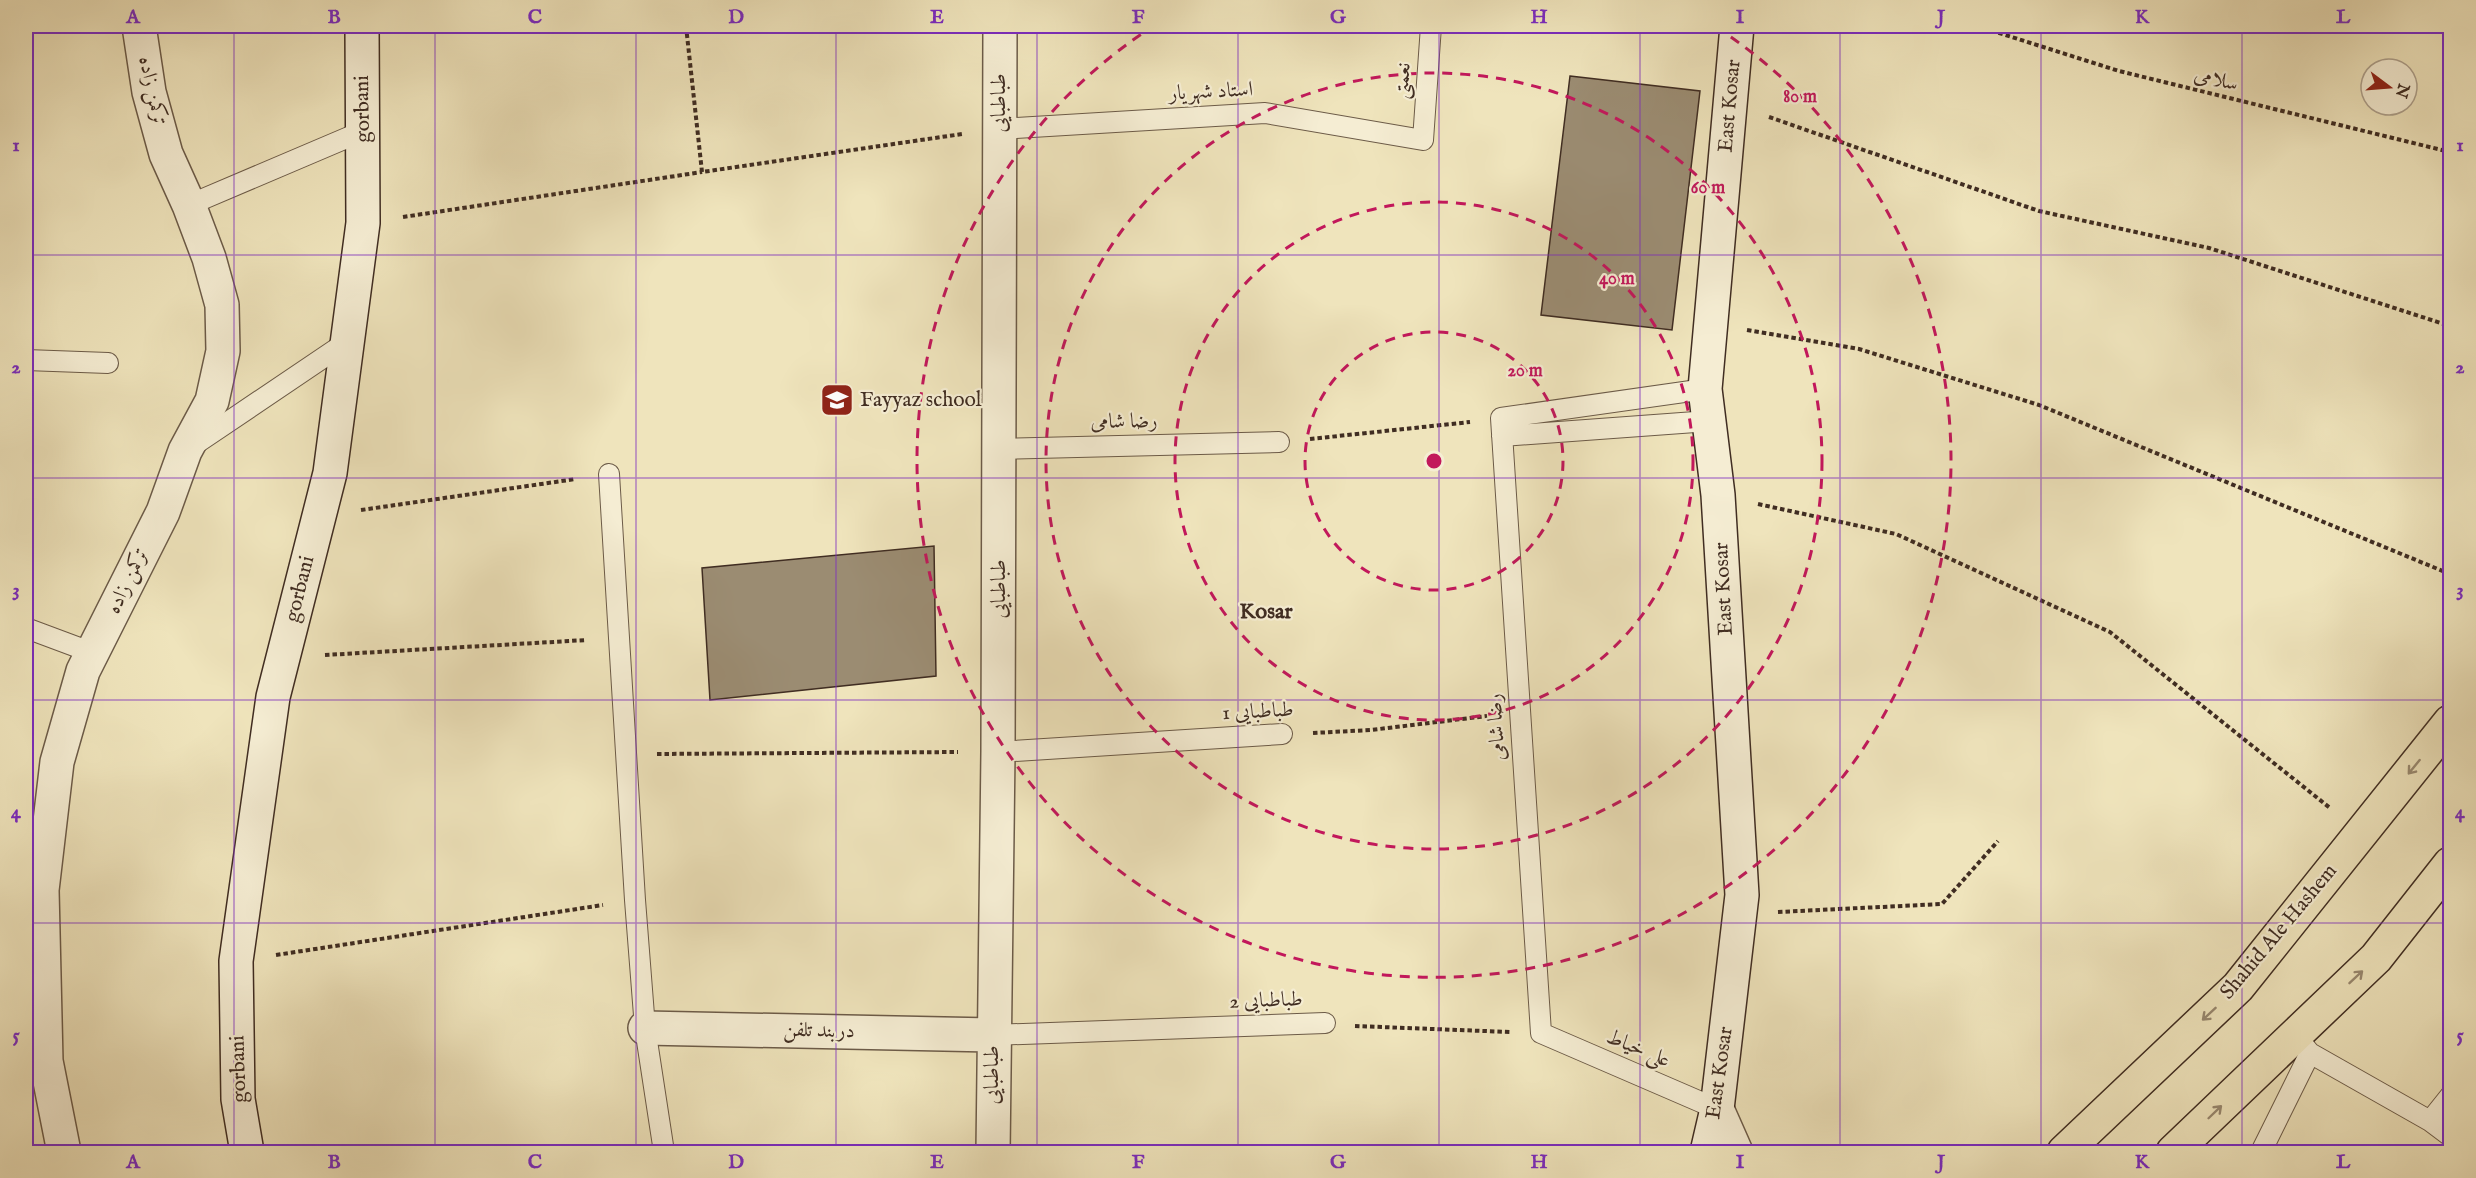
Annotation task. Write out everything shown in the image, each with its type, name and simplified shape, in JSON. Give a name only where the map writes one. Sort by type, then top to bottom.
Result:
[{"type":"main road","name":"Shahid Ale Hashem","points":[[2064,1152],[2238,987],[2451,722]]},
{"type":"main road","points":[[2173,1152],[2302,1044],[2376,958],[2451,864]]},
{"type":"street","name":"ترکمن زاده","points":[[64,1152],[46,1061],[42,890],[37,828],[83,671],[163,512],[185,451],[212,401],[223,351],[222,305],[209,258],[166,154],[149,92],[139,26]]},
{"type":"street","name":"gorbani","points":[[247,1152],[238,1099],[236,961],[273,697],[330,473],[348,341],[363,223],[362,26]]},
{"type":"street","name":"طباطبایی","points":[[993,1152],[992,1035],[998,752],[1000,449],[1000,26]]},
{"type":"street","name":"East Kosar","points":[[1707,1152],[1717,1109],[1743,895],[1718,495],[1707,405],[1711,324],[1737,26]]},
{"type":"street","name":"دربند تلفن","points":[[645,1028],[992,1035]]},
{"type":"street","points":[[1717,1109],[1736,1152]]},
{"type":"lane","name":"نعمتی","points":[[1423,140],[1431,26]]},
{"type":"lane","name":"استاد شهریار","points":[[999,129],[1265,113],[1423,140]]},
{"type":"lane","points":[[189,205],[363,131]]},
{"type":"lane","points":[[185,451],[348,341]]},
{"type":"lane","points":[[26,360],[108,363]]},
{"type":"lane","points":[[1502,427],[1707,405]]},
{"type":"lane","points":[[1502,427],[1707,405]]},
{"type":"lane","name":"رضا شامی","points":[[1502,427],[1541,1033]]},
{"type":"lane","name":"رضا شامی","points":[[1000,449],[1280,442]]},
{"type":"lane","points":[[609,474],[634,900],[645,1028],[664,1152]]},
{"type":"lane","points":[[26,628],[93,653]]},
{"type":"lane","name":"طباطبایی 1","points":[[998,752],[1282,734]]},
{"type":"lane","name":"طباطبایی 2","points":[[992,1035],[1325,1023]]},
{"type":"lane","name":"علی خیاط","points":[[1541,1033],[1717,1109]]},
{"type":"lane","points":[[2261,1152],[2302,1044],[2451,1136]]},
{"type":"lane","points":[[2430,1121],[2451,1096]]},
{"type":"path","points":[[686,26],[702,172]]},
{"type":"path","name":"سلامی","points":[[1977,26],[2119,72],[2451,152]]},
{"type":"path","points":[[1731,104],[2039,211],[2209,248],[2451,326]]},
{"type":"path","points":[[363,223],[999,129]]},
{"type":"path","points":[[1711,324],[1859,349],[2039,405],[2451,574]]},
{"type":"path","points":[[1280,442],[1502,427]]},
{"type":"path","points":[[319,516],[609,474]]},
{"type":"path","points":[[1718,495],[1896,534],[2110,632],[2361,832]]},
{"type":"path","points":[[283,658],[618,638]]},
{"type":"path","name":"طباطبایی 1","points":[[1282,734],[1371,730],[1520,711]]},
{"type":"path","points":[[624,754],[998,752]]},
{"type":"path","points":[[1741,912],[1799,913],[1942,904],[1998,841]]},
{"type":"path","points":[[236,961],[634,900]]},
{"type":"path","name":"طباطبایی 2","points":[[1325,1023],[1383,1029],[1541,1033]]},
{"type":"building","points":[[1570,76],[1700,91],[1672,330],[1541,315]]},
{"type":"building","points":[[934,546],[936,676],[710,700],[702,568]]},
{"type":"place","name":"Fayyaz school","points":[[837,400]]},
{"type":"district","name":"Kosar","points":[[1266,612]]}]
